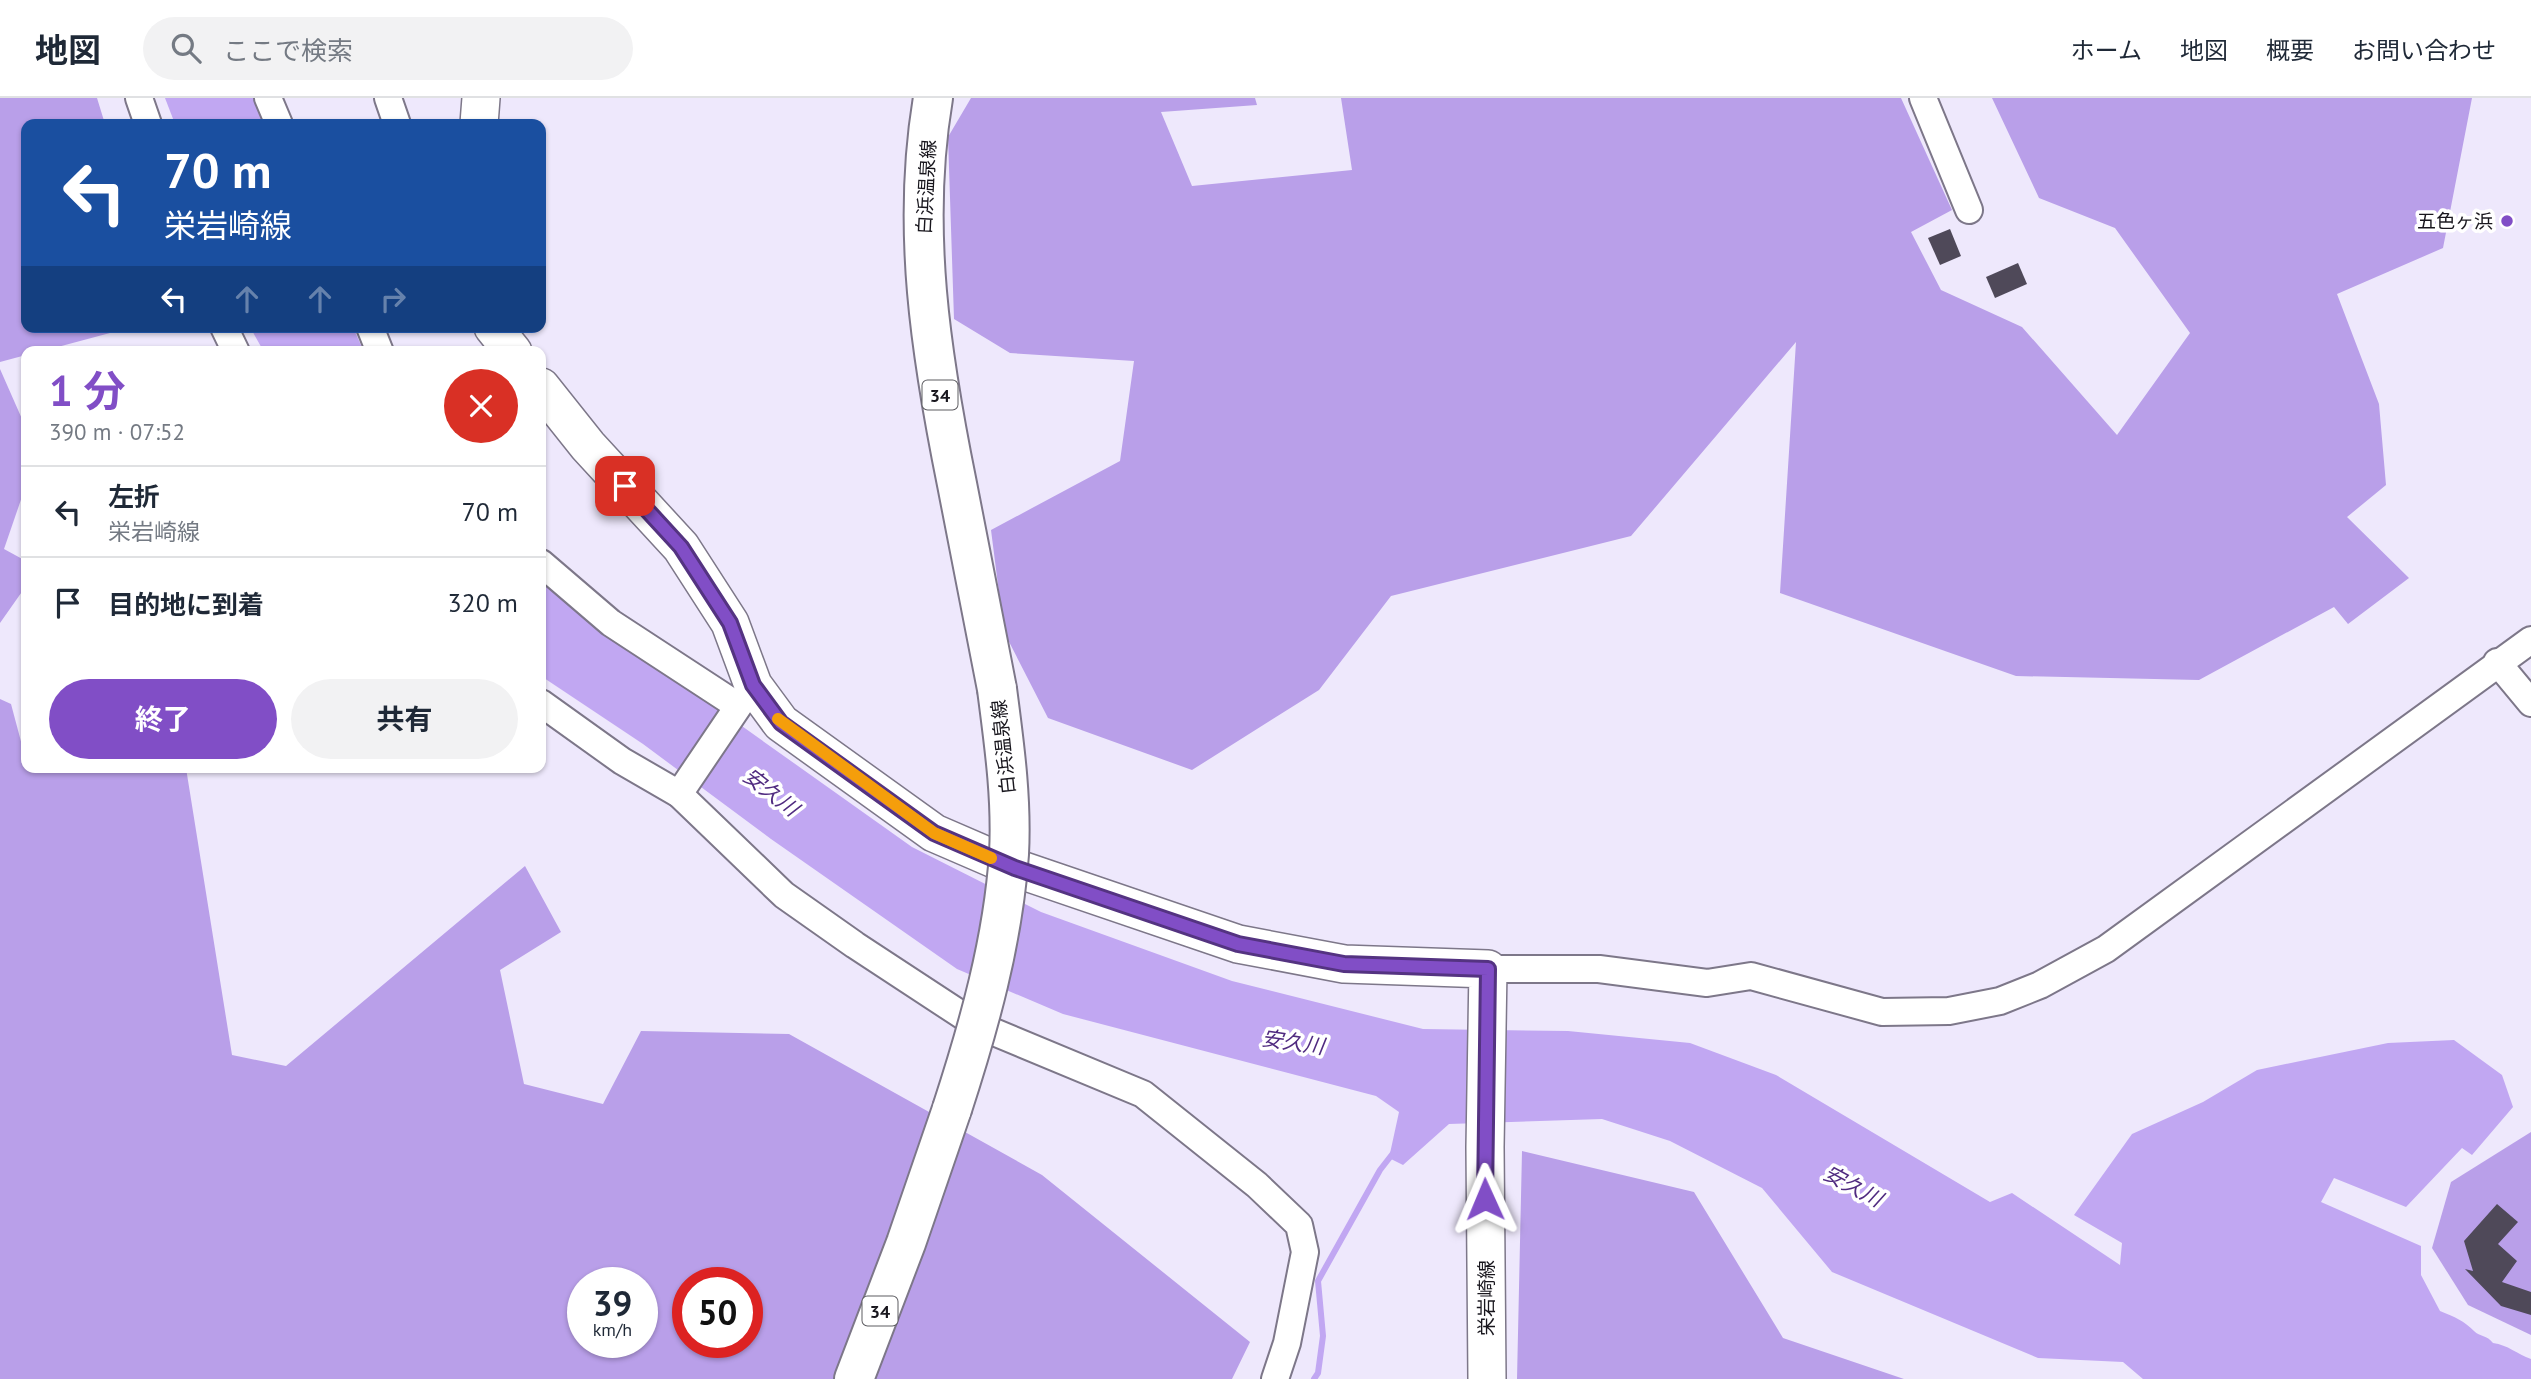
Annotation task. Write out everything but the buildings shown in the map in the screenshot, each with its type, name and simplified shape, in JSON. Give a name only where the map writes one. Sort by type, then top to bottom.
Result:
[{"type":"main road","points":[[479,119],[481,98]]},
{"type":"main road","name":"白浜温泉線","points":[[854,1379],[906,1243],[952,1109],[983,1006],[1003,908],[1009,853],[1009,804],[997,689],[942,410],[926,296],[922,235],[923,176],[933,98]]},
{"type":"main road","points":[[546,393],[588,446],[681,547],[730,623],[746,696],[934,833],[1015,868],[1238,944],[1344,964],[1488,969]]},
{"type":"main road","name":"栄岩崎線","points":[[1487,1379],[1485,1147],[1488,969]]},
{"type":"main road","points":[[866,1379],[906,1243]]},
{"type":"street","points":[[139,98],[146,119]]},
{"type":"street","points":[[268,98],[277,119]]},
{"type":"street","points":[[388,98],[395,119]]},
{"type":"street","points":[[1923,98],[1969,210]]},
{"type":"street","points":[[546,567],[611,623],[746,696],[681,790]]},
{"type":"street","points":[[1488,969],[1599,970],[1707,983],[1751,976],[1882,1012],[1949,1011],[2000,1001],[2040,985],[2106,949],[2497,662],[2531,640]]},
{"type":"street","points":[[2497,662],[2531,703]]},
{"type":"street","points":[[546,707],[622,761],[681,790],[784,895],[814,917],[977,1026],[1143,1094],[1257,1185],[1299,1224],[1305,1252],[1287,1343],[1275,1379]]},
{"type":"shaded area","points":[[0,98],[97,98],[103,119],[21,119],[21,333],[110,333],[61,346],[21,346],[21,356],[0,362]]},
{"type":"shaded area","points":[[971,98],[1255,98],[1257,105],[1161,112],[1192,186],[1352,170],[1341,98],[1901,98],[1952,210],[1911,232],[1941,290],[2022,327],[2117,435],[2190,333],[2115,228],[2039,198],[1992,98],[2472,98],[2443,248],[2337,294],[2379,404],[2386,485],[2347,517],[2409,578],[2348,624],[2334,607],[2199,680],[2016,676],[1780,593],[1796,342],[1631,536],[1391,596],[1319,690],[1192,770],[1048,718],[1004,632],[991,530],[1120,461],[1134,361],[1010,353],[954,319],[948,137]]},
{"type":"shaded area","points":[[0,369],[21,417],[21,500],[4,549],[21,558],[21,593],[0,623]]},
{"type":"shaded area","points":[[0,699],[11,704],[21,742],[21,773],[187,773],[232,1055],[286,1066],[525,866],[561,932],[500,970],[524,1084],[603,1104],[641,1031],[789,1034],[1042,1175],[1250,1342],[1232,1379],[0,1379]]},
{"type":"shaded area","points":[[2531,1132],[2531,1335],[2468,1305],[2432,1248],[2451,1182]]},
{"type":"shaded area","points":[[1522,1151],[1694,1192],[1783,1338],[1904,1379],[1517,1379]]},
{"type":"water","points":[[165,98],[253,98],[262,119],[173,119]]},
{"type":"water","points":[[253,333],[356,333],[361,346],[261,346]]},
{"type":"water","name":"安久川","points":[[546,584],[912,847],[1041,912],[1232,981],[1423,1029],[1568,1031],[1690,1043],[1776,1075],[1990,1202],[2012,1193],[2120,1265],[2122,1243],[2074,1215],[2132,1134],[2203,1102],[2257,1070],[2388,1043],[2454,1040],[2502,1075],[2513,1107],[2472,1155],[2462,1148],[2406,1207],[2334,1178],[2321,1202],[2421,1246],[2421,1275],[2440,1311],[2455,1317],[2493,1343],[2531,1359],[2531,1379],[2143,1379],[2123,1362],[2038,1358],[1832,1272],[1762,1188],[1670,1141],[1602,1119],[1449,1124],[1403,1165],[1389,1158],[1399,1112],[1376,1096],[1063,1014],[957,969],[771,839],[643,744],[546,679]]},
{"type":"waterway","points":[[1314,1379],[1318,1373],[1323,1336],[1318,1281],[1380,1170],[1394,1152]]},
{"type":"slow traffic","points":[[778,719],[934,833],[991,858]]},
{"type":"place","name":"五色ヶ浜","points":[[2507,221]]},
{"type":"route","points":[[625,486],[681,547],[730,623],[753,685],[781,723],[934,833],[1015,868],[1238,944],[1344,964],[1488,969],[1485,1199]]}]
